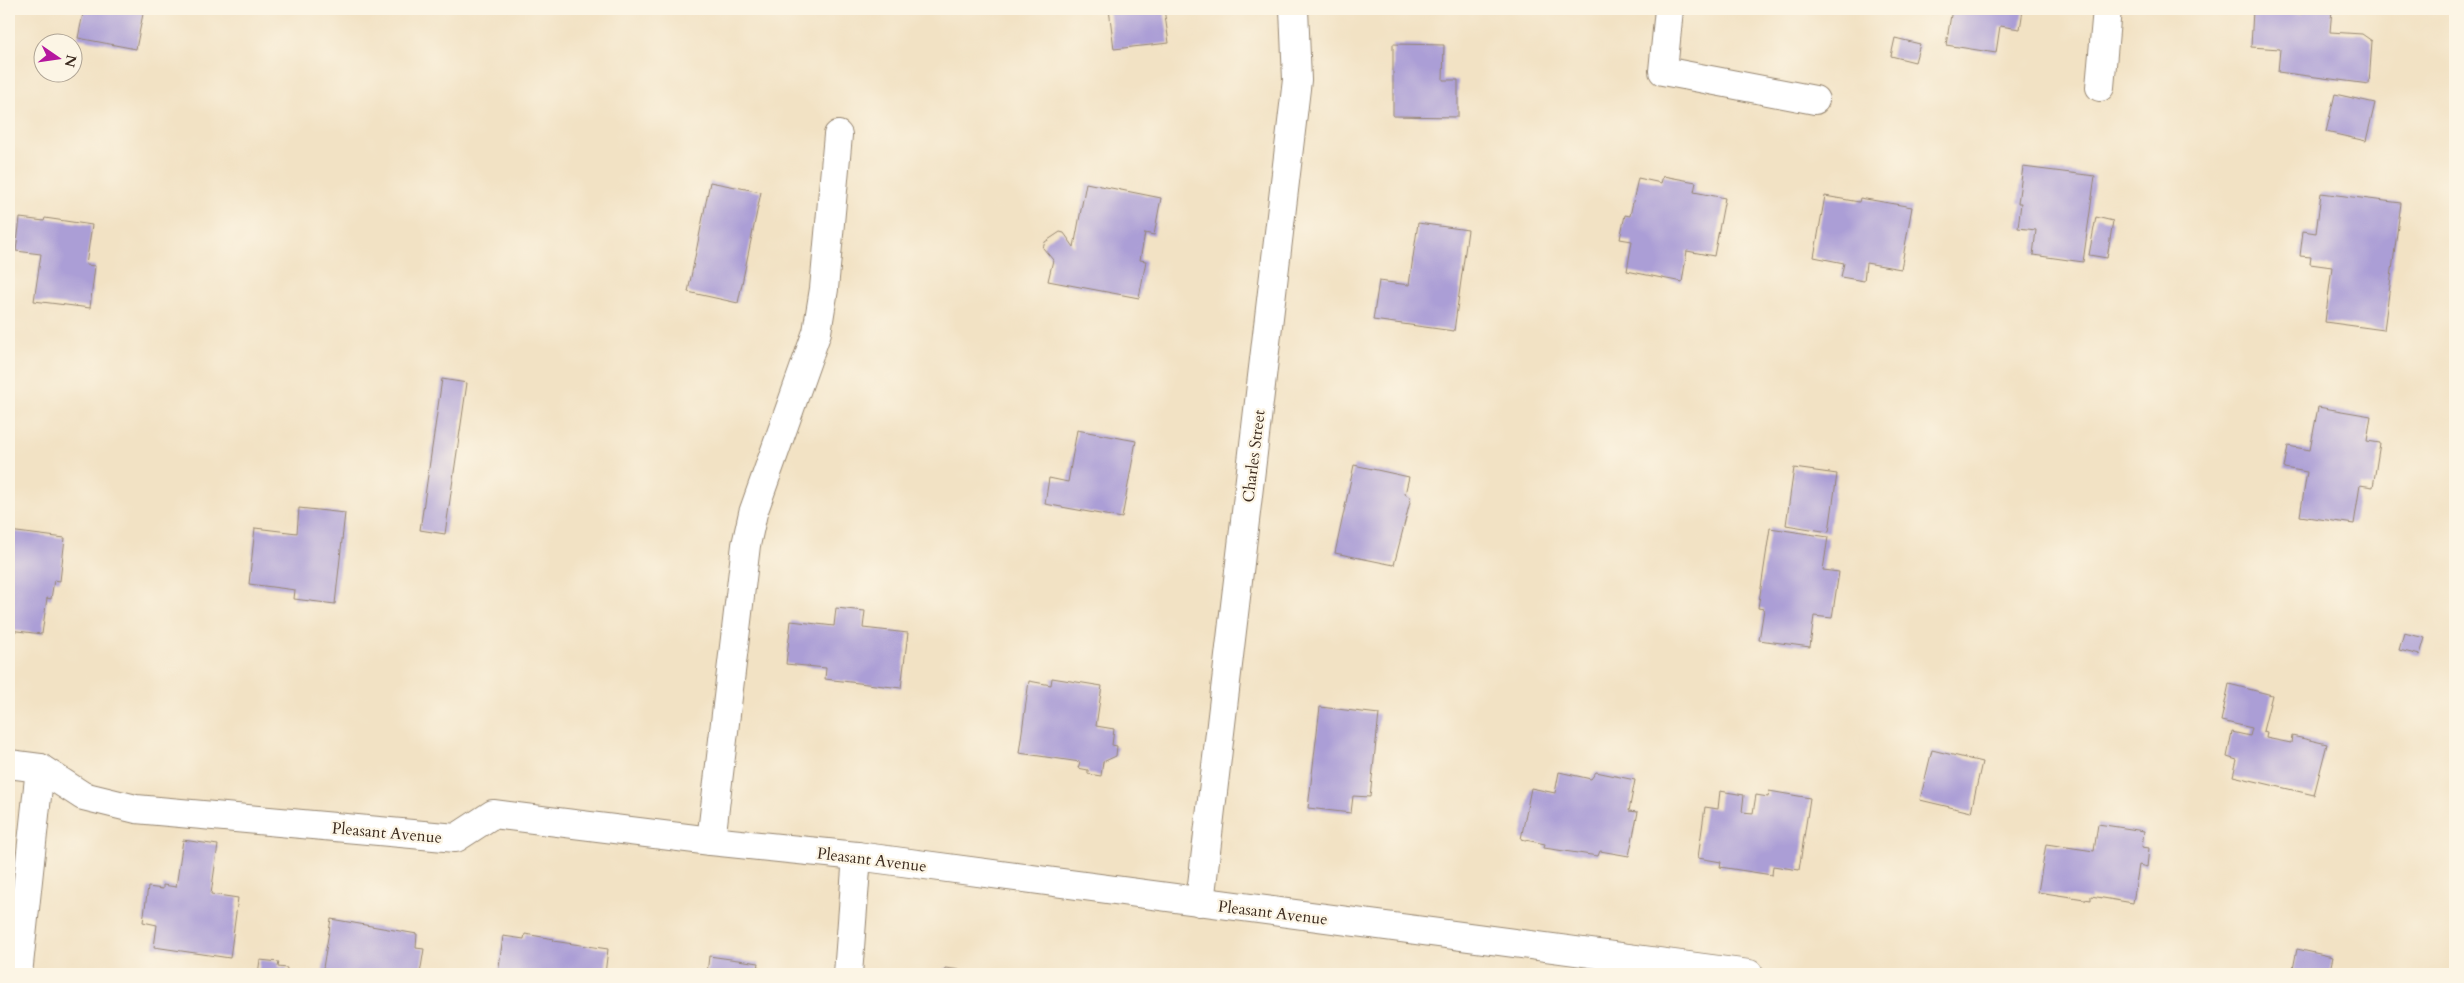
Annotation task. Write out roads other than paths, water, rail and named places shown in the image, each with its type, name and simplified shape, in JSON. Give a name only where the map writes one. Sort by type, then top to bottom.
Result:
[{"type":"street","name":"Charles Street","points":[[1200,902],[1297,80],[1294,9]]},
{"type":"street","points":[[2100,87],[2107,9]]},
{"type":"street","points":[[1668,18],[1662,71],[1815,100]]},
{"type":"street","points":[[711,841],[746,545],[753,513],[817,332],[824,289],[838,135]]},
{"type":"street","name":"Pleasant Avenue","points":[[9,764],[40,768],[83,796],[136,809],[456,838],[493,814],[711,841],[858,856],[1749,974]]},
{"type":"street","points":[[18,974],[40,768]]},
{"type":"street","points":[[848,974],[858,856]]}]
